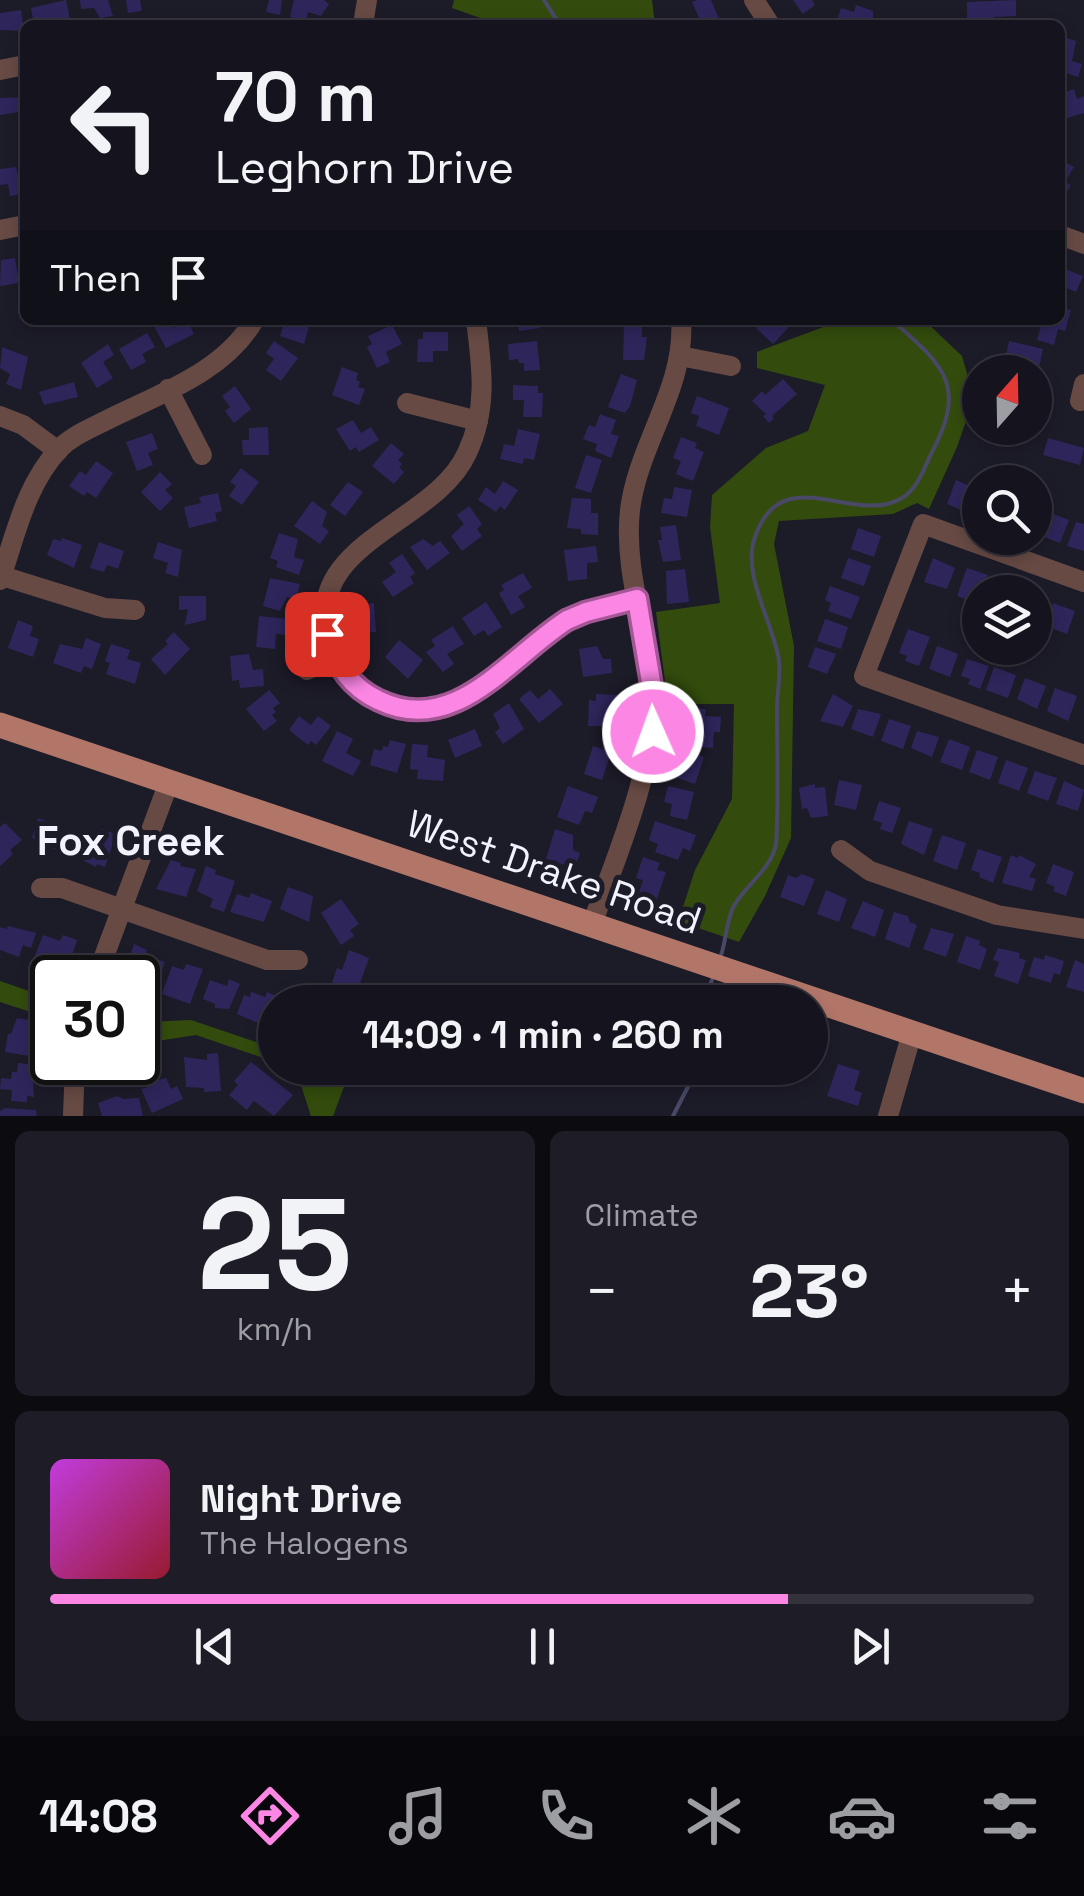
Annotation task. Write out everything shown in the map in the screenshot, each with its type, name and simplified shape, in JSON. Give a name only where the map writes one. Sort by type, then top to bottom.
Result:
[{"type":"main road","name":"West Drake Road","points":[[0,725],[1084,1091]]},
{"type":"street","points":[[134,610],[105,608],[1,578],[28,497],[39,474],[58,451],[86,431],[216,363],[251,325]]},
{"type":"street","points":[[477,325],[484,382],[470,449],[454,475],[350,556],[336,577],[326,620],[335,657],[353,684],[372,698],[398,708],[432,710],[464,700],[567,620],[637,599]]},
{"type":"street","points":[[592,924],[653,732],[651,682],[629,553],[630,507],[680,356],[680,325]]},
{"type":"street","points":[[680,356],[731,366]]},
{"type":"street","points":[[168,389],[202,455]]},
{"type":"street","points":[[407,403],[478,421]]},
{"type":"street","points":[[0,416],[24,425],[58,451]]},
{"type":"street","points":[[1084,582],[923,524],[864,676],[1084,755]]},
{"type":"street","points":[[307,670],[335,657]]},
{"type":"street","points":[[104,955],[169,782]]},
{"type":"street","points":[[841,850],[870,871],[997,915],[1084,930]]},
{"type":"street","points":[[41,888],[62,888],[267,960],[298,960]]},
{"type":"street","points":[[888,1116],[912,1033]]},
{"type":"street","points":[[72,1116],[73,1085]]},
{"type":"green space","points":[[454,0],[652,0],[654,20],[486,20],[452,8]]},
{"type":"green space","points":[[829,325],[929,325],[962,356],[962,433],[929,509],[917,503],[893,514],[779,521],[774,544],[794,646],[791,838],[739,942],[669,918],[681,913],[695,870],[732,799],[734,704],[668,704],[656,612],[720,603],[710,527],[712,495],[766,448],[808,431],[825,385],[757,368],[757,352]]},
{"type":"green space","points":[[0,981],[30,991],[30,1012],[0,1002]]},
{"type":"green space","points":[[191,1020],[258,1043],[258,1056],[196,1035],[160,1041],[160,1021]]},
{"type":"green space","points":[[301,1085],[345,1085],[333,1116],[311,1116]]},
{"type":"building","points":[[66,0],[70,20],[33,20],[31,8]]},
{"type":"building","points":[[80,0],[108,0],[113,16],[100,18],[94,8],[81,9]]},
{"type":"building","points":[[126,0],[140,0],[142,11],[128,13]]},
{"type":"building","points":[[269,0],[282,0],[280,15],[266,12]]},
{"type":"building","points":[[294,0],[324,0],[329,4],[321,16],[308,12],[306,20],[290,17]]},
{"type":"building","points":[[711,0],[720,20],[700,20],[692,2]]},
{"type":"building","points":[[793,0],[812,0],[815,5],[803,14]]},
{"type":"building","points":[[1016,0],[1016,16],[972,20],[967,18],[967,2]]},
{"type":"building","points":[[856,5],[873,11],[873,20],[837,20],[841,8],[854,12]]},
{"type":"building","points":[[21,10],[20,31],[0,30],[0,13]]},
{"type":"building","points":[[1065,38],[1076,41],[1072,61],[1082,64],[1078,77],[1065,73]]},
{"type":"building","points":[[1074,89],[1077,99],[1084,96],[1084,113],[1067,118],[1065,92]]},
{"type":"building","points":[[20,97],[20,112],[0,115],[0,98]]},
{"type":"building","points":[[1065,162],[1074,167],[1065,182]]},
{"type":"building","points":[[16,167],[20,194],[10,196],[8,184],[0,185],[0,169]]},
{"type":"building","points":[[15,258],[19,283],[0,286],[1,260]]},
{"type":"building","points":[[1065,269],[1083,276],[1076,292],[1065,287]]},
{"type":"building","points":[[1065,308],[1071,310],[1065,331],[1058,329],[1054,345],[1037,340],[1041,326],[1038,325],[1065,325]]},
{"type":"building","points":[[190,325],[194,334],[166,348],[154,326]]},
{"type":"building","points":[[283,325],[310,325],[304,344],[280,336]]},
{"type":"building","points":[[392,325],[402,344],[386,352],[390,362],[377,368],[367,347],[372,344],[368,336]]},
{"type":"building","points":[[518,325],[540,325],[540,328],[519,331]]},
{"type":"building","points":[[624,325],[642,325],[642,337],[647,337],[644,360],[623,360]]},
{"type":"building","points":[[759,325],[789,327],[773,344],[756,328]]},
{"type":"building","points":[[423,332],[448,332],[448,351],[433,351],[433,362],[417,362],[418,339],[423,339]]},
{"type":"building","points":[[147,333],[155,347],[142,354],[146,362],[131,370],[119,349]]},
{"type":"building","points":[[274,341],[298,358],[281,381],[266,370],[274,359],[266,353]]},
{"type":"building","points":[[537,341],[540,370],[524,371],[524,363],[509,360],[508,344]]},
{"type":"building","points":[[1009,341],[1043,349],[1042,355],[1006,355]]},
{"type":"building","points":[[108,344],[114,355],[103,362],[113,378],[97,388],[81,363]]},
{"type":"building","points":[[2,347],[28,357],[21,390],[6,384],[10,374],[0,368]]},
{"type":"building","points":[[342,367],[358,373],[358,387],[365,389],[359,405],[332,395]]},
{"type":"building","points":[[621,374],[637,380],[625,413],[608,407]]},
{"type":"building","points":[[783,379],[797,394],[769,423],[763,416],[766,414],[752,401]]},
{"type":"building","points":[[74,382],[78,397],[44,405],[39,392]]},
{"type":"building","points":[[513,385],[538,386],[538,393],[543,393],[542,417],[523,417],[524,400],[513,400]]},
{"type":"building","points":[[235,386],[251,409],[234,423],[225,411],[230,407],[222,396]]},
{"type":"building","points":[[697,396],[729,408],[719,435],[696,426],[699,416],[691,413]]},
{"type":"building","points":[[600,414],[616,420],[611,434],[619,436],[611,458],[595,451],[597,444],[583,439],[589,425],[595,427]]},
{"type":"building","points":[[353,420],[361,433],[371,427],[379,440],[359,452],[356,447],[350,451],[336,429]]},
{"type":"building","points":[[268,427],[269,455],[243,455],[242,440],[249,440],[249,428]]},
{"type":"building","points":[[518,429],[540,434],[534,460],[524,458],[523,464],[500,459],[504,444],[514,446]]},
{"type":"building","points":[[152,433],[158,449],[148,453],[153,465],[137,471],[126,442]]},
{"type":"building","points":[[681,437],[697,443],[695,448],[704,452],[693,481],[676,474],[681,461],[673,458]]},
{"type":"building","points":[[1052,439],[1084,448],[1080,465],[1043,455]]},
{"type":"building","points":[[391,443],[404,454],[398,460],[404,472],[394,484],[372,466]]},
{"type":"building","points":[[586,455],[602,460],[591,493],[575,488]]},
{"type":"building","points":[[96,461],[113,473],[96,498],[87,492],[84,496],[69,486],[80,471],[86,475]]},
{"type":"building","points":[[241,468],[259,482],[242,505],[229,496],[236,486],[230,482]]},
{"type":"building","points":[[160,472],[172,484],[165,490],[173,498],[160,511],[141,492]]},
{"type":"building","points":[[956,480],[962,483],[962,510],[947,504]]},
{"type":"building","points":[[503,481],[518,490],[505,510],[500,506],[496,512],[478,500],[486,487],[495,494]]},
{"type":"building","points":[[348,482],[363,492],[345,516],[330,505]]},
{"type":"building","points":[[674,487],[692,490],[687,517],[661,513],[664,498],[672,499]]},
{"type":"building","points":[[218,493],[222,511],[215,513],[217,521],[189,528],[184,507],[201,503],[199,497]]},
{"type":"building","points":[[572,498],[591,499],[591,513],[598,513],[598,535],[567,528]]},
{"type":"building","points":[[312,501],[327,512],[322,526],[329,531],[320,544],[294,526]]},
{"type":"building","points":[[469,506],[482,524],[477,529],[482,536],[462,551],[451,536],[464,524],[457,515]]},
{"type":"building","points":[[1052,514],[1069,520],[1060,543],[1052,540]]},
{"type":"building","points":[[1076,522],[1084,524],[1084,551],[1067,546]]},
{"type":"building","points":[[676,525],[681,560],[663,562],[658,540],[662,540],[660,527]]},
{"type":"building","points":[[858,528],[881,536],[874,557],[851,549]]},
{"type":"building","points":[[279,533],[298,539],[294,557],[304,560],[299,575],[276,567],[278,561],[270,558]]},
{"type":"building","points":[[53,539],[82,545],[74,568],[47,555]]},
{"type":"building","points":[[423,539],[433,546],[440,541],[450,553],[427,570],[410,547]]},
{"type":"building","points":[[99,542],[124,551],[118,569],[107,565],[104,572],[90,568]]},
{"type":"building","points":[[158,542],[182,550],[178,577],[165,573],[168,563],[153,558]]},
{"type":"building","points":[[596,546],[598,562],[587,563],[587,579],[568,581],[564,550]]},
{"type":"building","points":[[402,554],[415,573],[410,577],[414,583],[393,597],[382,582],[396,572],[389,563]]},
{"type":"building","points":[[848,558],[871,566],[864,586],[841,578]]},
{"type":"building","points":[[933,558],[955,568],[947,589],[924,582]]},
{"type":"building","points":[[967,568],[988,575],[964,575]]},
{"type":"building","points":[[685,569],[689,602],[667,604],[666,571]]},
{"type":"building","points":[[523,573],[532,588],[518,596],[525,607],[511,615],[499,593],[504,590],[501,585]]},
{"type":"building","points":[[270,578],[300,584],[296,599],[287,597],[280,611],[263,606]]},
{"type":"building","points":[[830,586],[860,597],[851,619],[828,611],[831,603],[825,600]]},
{"type":"building","points":[[179,596],[206,596],[206,620],[185,625],[188,609],[179,610]]},
{"type":"building","points":[[486,602],[502,627],[488,636],[484,630],[474,636],[462,618]]},
{"type":"building","points":[[374,603],[376,632],[358,633],[356,605]]},
{"type":"building","points":[[1053,603],[1075,611],[1067,634],[1052,629]]},
{"type":"building","points":[[259,616],[289,619],[287,635],[276,634],[275,649],[256,647]]},
{"type":"building","points":[[825,619],[848,627],[841,649],[817,641]]},
{"type":"building","points":[[18,620],[33,626],[30,636],[39,639],[33,657],[8,648]]},
{"type":"building","points":[[453,626],[464,644],[447,654],[454,664],[443,672],[426,652],[435,646],[431,640]]},
{"type":"building","points":[[908,629],[930,637],[919,666],[905,661],[907,656],[899,653]]},
{"type":"building","points":[[174,632],[190,649],[165,675],[151,659],[168,644],[165,641]]},
{"type":"building","points":[[86,638],[101,644],[92,669],[84,666],[81,673],[53,663],[60,644],[82,649]]},
{"type":"building","points":[[399,640],[423,660],[408,679],[385,657]]},
{"type":"building","points":[[111,644],[130,650],[127,659],[141,663],[135,684],[106,674],[110,663],[105,661]]},
{"type":"building","points":[[597,646],[603,659],[611,659],[612,673],[583,677],[579,649]]},
{"type":"building","points":[[937,646],[958,654],[950,677],[929,669]]},
{"type":"building","points":[[815,647],[836,654],[827,674],[808,667]]},
{"type":"building","points":[[249,654],[253,670],[263,669],[264,686],[240,688],[239,680],[232,681],[230,656]]},
{"type":"building","points":[[965,665],[989,666],[980,689],[961,676]]},
{"type":"building","points":[[994,667],[1016,675],[1008,698],[986,690]]},
{"type":"building","points":[[1025,678],[1046,686],[1037,709],[1017,699]]},
{"type":"building","points":[[1055,688],[1077,696],[1068,721],[1047,711]]},
{"type":"building","points":[[550,689],[563,704],[539,723],[519,699],[530,690],[538,699]]},
{"type":"building","points":[[269,690],[280,703],[273,708],[276,712],[272,715],[277,721],[264,731],[246,709]]},
{"type":"building","points":[[596,694],[620,695],[620,710],[608,710],[608,726],[588,726],[589,700],[596,701]]},
{"type":"building","points":[[833,694],[853,706],[843,727],[820,721]]},
{"type":"building","points":[[509,703],[524,729],[503,744],[495,732],[500,728],[493,714]]},
{"type":"building","points":[[689,708],[706,709],[705,716],[721,717],[720,732],[714,732],[713,748],[690,746]]},
{"type":"building","points":[[858,709],[881,714],[873,737],[851,729]]},
{"type":"building","points":[[299,716],[311,725],[318,716],[331,726],[316,745],[311,741],[308,745],[289,730]]},
{"type":"building","points":[[889,719],[911,726],[903,749],[881,741]]},
{"type":"building","points":[[475,729],[482,746],[455,758],[448,740]]},
{"type":"building","points":[[337,731],[353,739],[346,753],[361,761],[353,776],[322,761]]},
{"type":"building","points":[[917,731],[939,737],[932,757],[911,748]]},
{"type":"building","points":[[949,739],[970,747],[962,770],[940,762]]},
{"type":"building","points":[[390,740],[406,744],[397,773],[370,765],[374,749],[382,751]]},
{"type":"building","points":[[412,744],[428,745],[427,757],[445,760],[443,781],[417,779],[418,770],[410,769]]},
{"type":"building","points":[[593,746],[611,752],[602,780],[584,774]]},
{"type":"building","points":[[977,750],[998,757],[990,780],[969,772]]},
{"type":"building","points":[[685,751],[704,757],[695,784],[672,776],[675,765],[681,766]]},
{"type":"building","points":[[1006,760],[1028,768],[1019,791],[998,783]]},
{"type":"building","points":[[1035,771],[1057,778],[1048,801],[1027,793]]},
{"type":"building","points":[[839,780],[862,785],[856,810],[834,805]]},
{"type":"building","points":[[1064,781],[1084,790],[1078,811],[1056,804]]},
{"type":"building","points":[[815,784],[815,788],[825,787],[828,816],[811,818],[807,808],[802,809],[799,788]]},
{"type":"building","points":[[568,786],[598,797],[592,813],[585,811],[579,825],[557,817]]},
{"type":"building","points":[[668,786],[694,792],[687,820],[670,816],[672,804],[664,802]]},
{"type":"building","points":[[879,801],[901,808],[892,833],[880,829],[882,823],[873,820]]},
{"type":"building","points":[[38,818],[72,835],[65,854],[32,838]]},
{"type":"building","points":[[655,821],[696,835],[690,851],[683,848],[678,860],[655,852],[658,844],[649,840]]},
{"type":"building","points":[[909,821],[933,829],[924,855],[901,844]]},
{"type":"building","points":[[5,823],[22,840],[0,866],[0,827]]},
{"type":"building","points":[[101,829],[116,834],[105,867],[96,867],[75,856],[82,835],[96,841]]},
{"type":"building","points":[[555,829],[573,835],[573,850],[580,853],[575,868],[546,859]]},
{"type":"building","points":[[942,835],[966,843],[957,870],[933,861]]},
{"type":"building","points":[[978,849],[1002,857],[993,883],[971,870]]},
{"type":"building","points":[[1011,855],[1036,864],[1029,877],[1036,879],[1032,891],[1002,883]]},
{"type":"building","points":[[643,857],[660,863],[657,870],[666,872],[656,901],[638,895],[643,880],[636,878]]},
{"type":"building","points":[[171,860],[196,869],[186,897],[156,889]]},
{"type":"building","points":[[1053,864],[1074,872],[1066,896],[1046,883]]},
{"type":"building","points":[[206,866],[235,881],[224,912],[210,907],[213,899],[197,891]]},
{"type":"building","points":[[802,874],[815,879],[804,906],[780,897],[788,875],[796,878]]},
{"type":"building","points":[[288,887],[313,896],[309,922],[280,909]]},
{"type":"building","points":[[826,890],[847,899],[839,922],[817,914]]},
{"type":"building","points":[[251,893],[272,901],[264,922],[230,912],[237,894],[249,898]]},
{"type":"building","points":[[341,899],[359,924],[350,930],[354,936],[341,945],[321,913]]},
{"type":"building","points":[[863,901],[884,910],[875,937],[851,928]]},
{"type":"building","points":[[894,912],[908,916],[917,925],[909,948],[885,939]]},
{"type":"building","points":[[0,927],[36,933],[31,948],[23,945],[19,957],[0,950]]},
{"type":"building","points":[[931,928],[954,934],[946,957],[923,949]]},
{"type":"building","points":[[43,935],[60,941],[63,935],[77,940],[72,955],[35,955]]},
{"type":"building","points":[[966,936],[980,941],[979,945],[987,949],[980,970],[957,962]]},
{"type":"building","points":[[134,944],[147,950],[145,955],[130,955]]},
{"type":"building","points":[[998,948],[1020,953],[1019,958],[1026,960],[1018,984],[994,976],[999,962],[993,960]]},
{"type":"building","points":[[349,950],[369,958],[359,985],[334,985],[337,968],[342,970]]},
{"type":"building","points":[[1045,955],[1064,961],[1060,975],[1054,973],[1051,983],[1028,976],[1034,957],[1044,960]]},
{"type":"building","points":[[1075,960],[1084,964],[1084,992],[1066,987]]},
{"type":"building","points":[[186,964],[203,969],[190,1004],[162,994],[172,966],[184,970]]},
{"type":"building","points":[[229,979],[240,984],[229,1009],[215,1008],[215,1004],[203,999],[210,980],[227,986]]},
{"type":"building","points":[[251,992],[258,994],[258,1023],[237,1014],[244,995],[250,997]]},
{"type":"building","points":[[17,1018],[30,1020],[30,1056],[5,1052]]},
{"type":"building","points":[[218,1053],[221,1091],[186,1087],[184,1057],[207,1060],[207,1054]]},
{"type":"building","points":[[251,1062],[258,1068],[258,1085],[280,1085],[293,1095],[274,1116],[254,1101],[247,1110],[229,1095],[238,1085],[234,1081]]},
{"type":"building","points":[[18,1063],[30,1064],[34,1097],[27,1096],[27,1102],[11,1101],[12,1090],[0,1089],[1,1078],[11,1079],[12,1072],[17,1072]]},
{"type":"building","points":[[838,1064],[860,1071],[854,1090],[862,1093],[858,1106],[827,1096]]},
{"type":"building","points":[[166,1078],[171,1089],[177,1086],[183,1099],[152,1113],[141,1089],[160,1085],[160,1080]]},
{"type":"building","points":[[117,1096],[139,1098],[143,1116],[102,1116],[98,1103]]},
{"type":"building","points":[[5,1108],[36,1110],[37,1116],[0,1116]]},
{"type":"waterway","points":[[544,0],[557,20]]},
{"type":"waterway","points":[[720,958],[732,911],[769,862],[776,845],[779,661],[752,566],[755,537],[767,514],[783,502],[801,498],[883,505],[902,498],[912,489],[942,430],[949,393],[937,364],[897,325]]},
{"type":"waterway","points":[[710,985],[713,977]]},
{"type":"waterway","points":[[673,1116],[689,1085]]},
{"type":"district","name":"Fox Creek","points":[[131,841]]},
{"type":"route","points":[[327,634],[344,672],[362,692],[398,708],[432,710],[464,700],[567,620],[637,599],[651,682],[653,732]]}]
